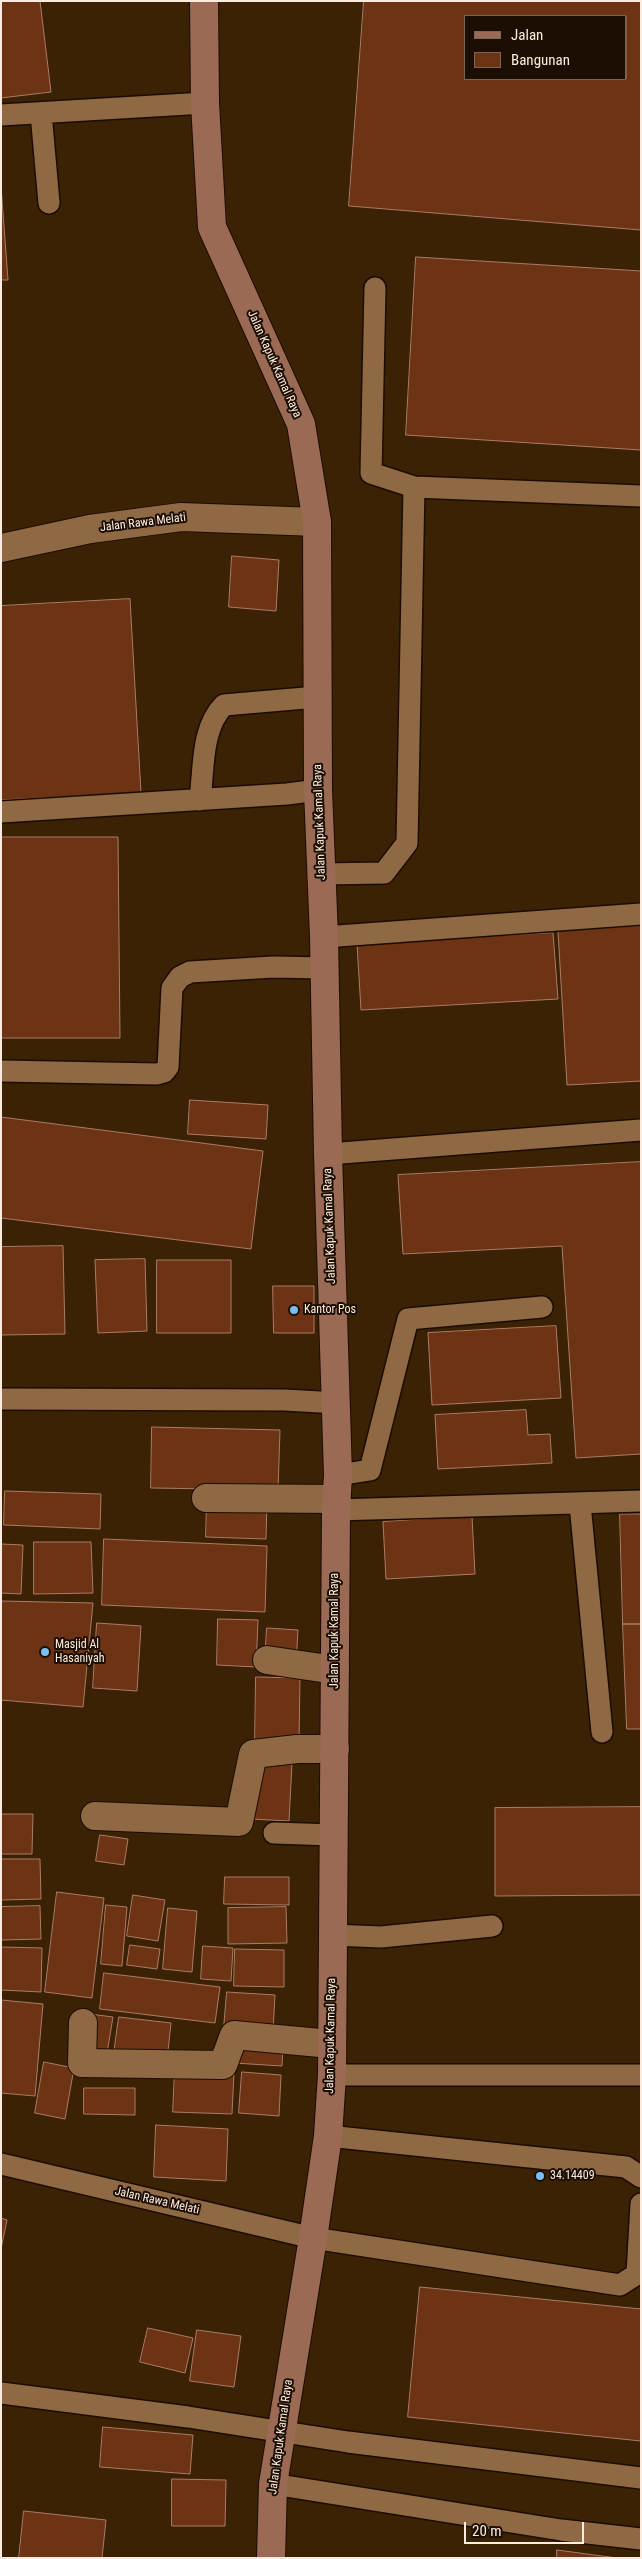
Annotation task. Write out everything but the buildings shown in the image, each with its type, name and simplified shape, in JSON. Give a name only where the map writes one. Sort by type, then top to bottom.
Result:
[{"type":"main road","name":"Jalan Kapuk Kamal Raya","points":[[204,1],[205,103],[212,227],[301,424],[317,522],[318,790],[337,1403],[332,2075],[328,2136],[273,2484],[271,2558]]},
{"type":"street","name":"Jalan Rawa Melati","points":[[1,548],[90,529],[181,517],[317,522]]},
{"type":"street","points":[[206,1498],[337,1495]]},
{"type":"street","points":[[267,1660],[335,1670]]},
{"type":"street","points":[[95,1816],[239,1822],[253,1754],[297,1749],[335,1749]]},
{"type":"street","points":[[82,2023],[82,2063],[223,2065],[234,2035],[331,2044]]},
{"type":"lane","points":[[1,115],[205,103]]},
{"type":"lane","points":[[41,113],[49,203]]},
{"type":"lane","points":[[375,288],[370,474],[414,487],[641,496]]},
{"type":"lane","points":[[321,874],[384,873],[407,842],[414,487]]},
{"type":"lane","points":[[200,800],[209,728],[214,715],[224,705],[317,697]]},
{"type":"lane","points":[[1,812],[200,800],[318,790]]},
{"type":"lane","points":[[324,937],[641,914]]},
{"type":"lane","points":[[1,1071],[157,1074],[164,1072],[168,1067],[172,988],[180,977],[190,972],[273,967],[325,968]]},
{"type":"lane","points":[[328,1154],[641,1130]]},
{"type":"lane","points":[[337,1495],[370,1470],[408,1319],[542,1307]]},
{"type":"lane","points":[[1,1399],[275,1400],[337,1403]]},
{"type":"lane","points":[[337,1495],[580,1504],[641,1501]]},
{"type":"lane","points":[[580,1504],[602,1732]]},
{"type":"lane","points":[[274,1833],[334,1836]]},
{"type":"lane","points":[[332,1935],[380,1936],[492,1926]]},
{"type":"lane","points":[[332,2075],[641,2075]]},
{"type":"lane","points":[[328,2136],[626,2167],[641,2177]]},
{"type":"lane","name":"Jalan Rawa Melati","points":[[1,2164],[313,2238],[620,2285],[637,2274],[641,2204]]},
{"type":"lane","points":[[1,2393],[348,2442],[641,2478]]},
{"type":"lane","points":[[273,2484],[562,2530],[641,2538]]},
{"type":"place","name":"Kantor Pos","points":[[294,1310]]},
{"type":"place","name":"Masjid Al Hasaniyah","points":[[45,1652]]},
{"type":"place","name":"34.14409","points":[[540,2176]]}]
